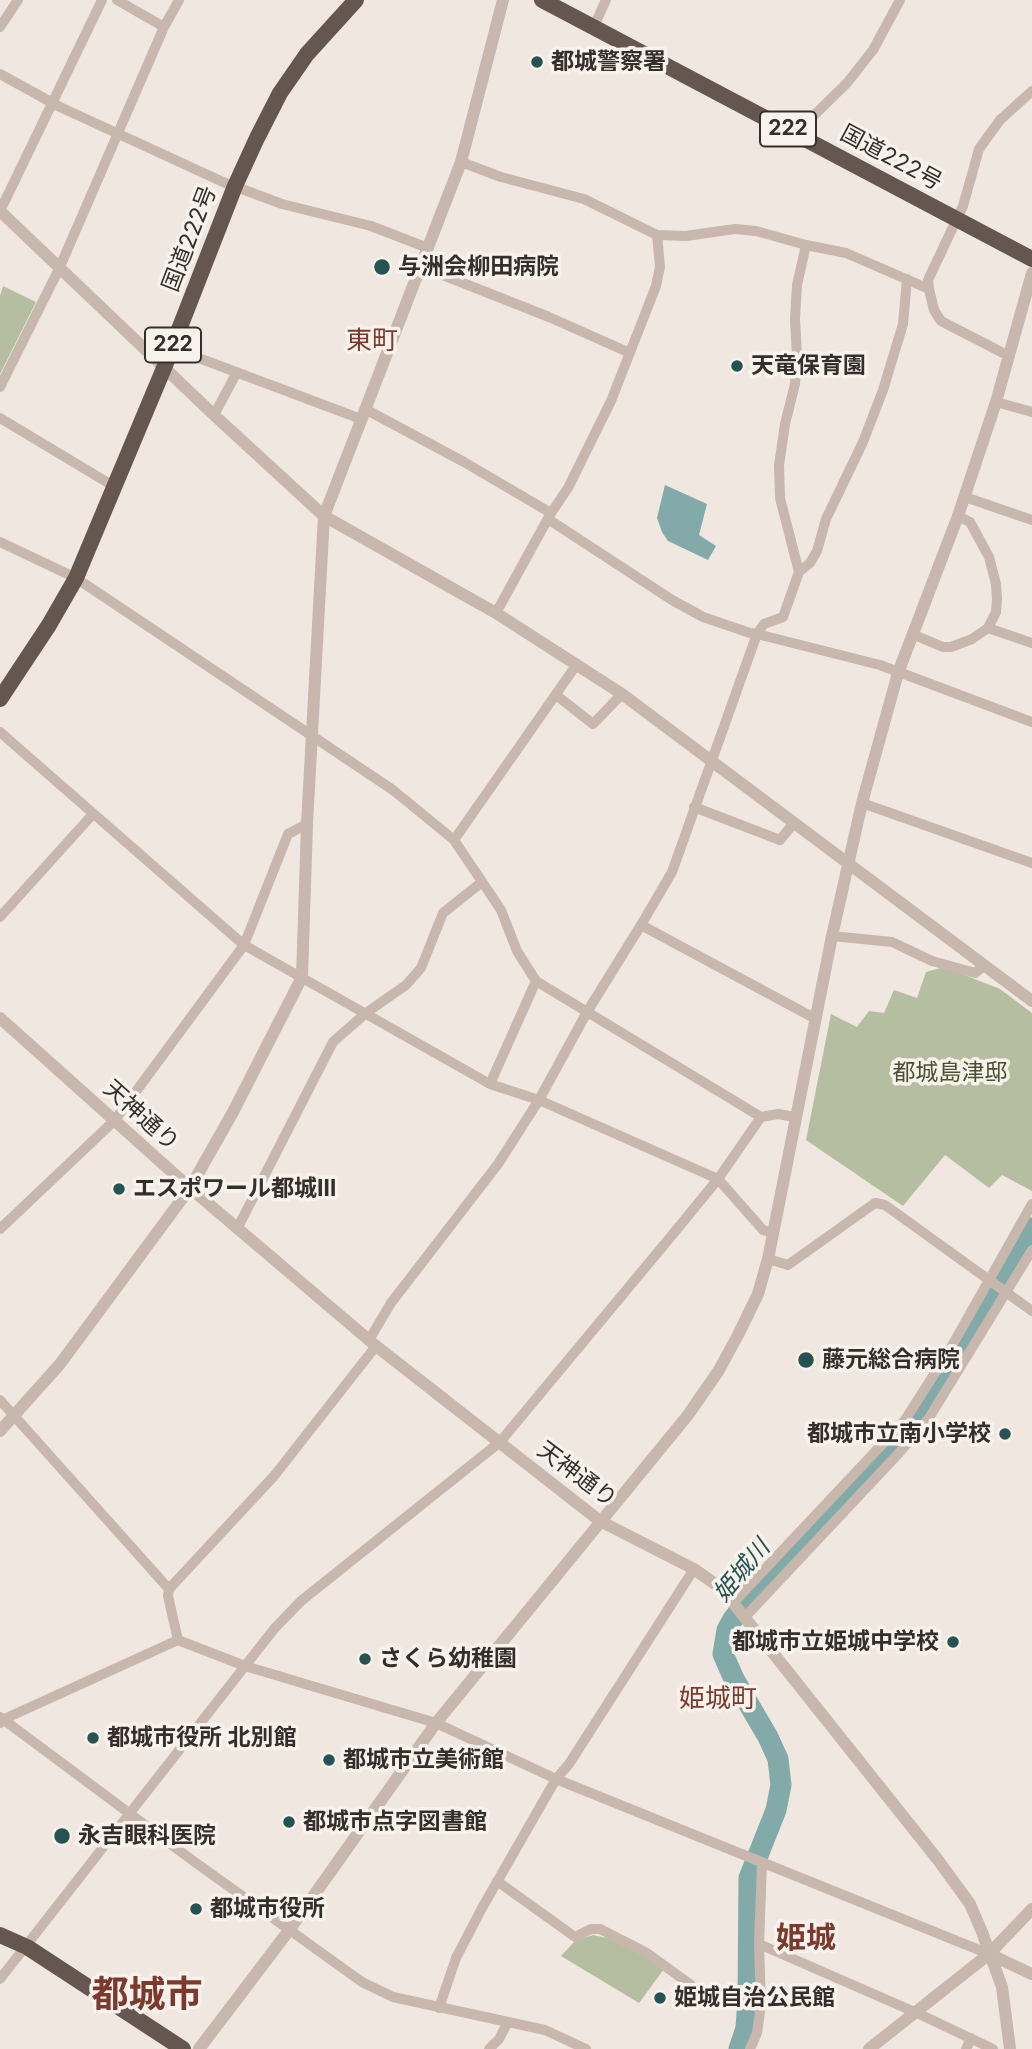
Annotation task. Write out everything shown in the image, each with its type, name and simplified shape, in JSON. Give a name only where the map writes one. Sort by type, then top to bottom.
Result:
[{"type":"highway","name":"国道222号","points":[[0,699],[49,625],[76,578],[164,368],[235,186],[280,93],[307,54],[356,0]]},
{"type":"highway","name":"国道222号","points":[[542,0],[1032,259]]},
{"type":"highway","points":[[0,1935],[27,1947],[183,2049]]},
{"type":"street","points":[[0,27],[18,0]]},
{"type":"street","points":[[102,0],[0,211],[324,516],[496,613],[622,694],[1032,1002]]},
{"type":"street","points":[[117,0],[164,27]]},
{"type":"street","points":[[0,387],[59,269],[164,27],[179,0]]},
{"type":"street","points":[[0,1431],[60,1364],[190,1188],[233,1112],[302,977],[307,824],[324,516],[461,162],[503,0]]},
{"type":"street","points":[[594,26],[606,0]]},
{"type":"street","points":[[796,133],[847,83],[873,50],[900,0]]},
{"type":"street","points":[[0,74],[52,104],[235,186],[282,204],[371,226],[428,248]]},
{"type":"street","points":[[1009,356],[942,321],[934,310],[928,280],[963,206],[979,149],[1000,120],[1032,91]]},
{"type":"street","points":[[461,162],[501,177],[584,199],[657,235],[686,236],[735,229],[756,231],[806,246],[846,253],[929,289]]},
{"type":"street","points":[[496,613],[549,516],[568,488],[611,401],[656,286],[660,267],[657,235]]},
{"type":"street","points":[[799,572],[780,498],[779,465],[795,384],[797,285],[806,246]]},
{"type":"street","points":[[421,266],[538,312],[630,353]]},
{"type":"street","points":[[199,2049],[290,1929],[436,1723],[688,1415],[719,1370],[758,1294],[768,1259],[832,936],[862,803],[898,673],[965,496],[996,402],[1032,273]]},
{"type":"street","points":[[178,1640],[168,1596],[169,1589],[274,1476],[373,1343],[391,1303],[498,1164],[539,1100],[587,1012],[672,872],[757,634],[764,624],[783,617],[799,572],[810,563],[817,551],[826,519],[863,442],[883,390],[903,324],[907,279]]},
{"type":"street","points":[[188,354],[363,414],[464,462],[685,608],[750,633],[880,666],[1032,722]]},
{"type":"street","points":[[214,415],[237,372]]},
{"type":"street","points":[[996,402],[1031,410]]},
{"type":"street","points":[[0,418],[115,487]]},
{"type":"street","points":[[965,496],[1032,520]]},
{"type":"street","points":[[912,634],[943,647],[951,647],[972,639],[988,628],[996,612],[998,599],[989,557],[970,522],[958,516]]},
{"type":"street","points":[[0,542],[76,578],[393,790],[454,839],[500,910],[517,951],[536,981],[761,1117],[779,1114],[795,1117]]},
{"type":"street","points":[[988,628],[1032,643]]},
{"type":"street","points":[[454,839],[577,664]]},
{"type":"street","points":[[556,695],[593,724],[622,694]]},
{"type":"street","points":[[0,732],[244,945],[490,1084],[539,1100],[718,1179],[763,1230],[773,1233]]},
{"type":"street","points":[[862,803],[1032,863]]},
{"type":"street","points":[[694,807],[780,840],[794,823]]},
{"type":"street","points":[[0,917],[93,814]]},
{"type":"street","points":[[0,1229],[115,1120],[244,945],[288,834],[307,824]]},
{"type":"street","points":[[237,1228],[333,1042],[366,1013],[406,985],[421,968],[443,913],[481,882]]},
{"type":"street","points":[[642,925],[816,1019]]},
{"type":"street","points":[[832,936],[892,942],[932,961],[975,973],[984,966]]},
{"type":"street","points":[[490,1084],[536,981]]},
{"type":"street","name":"天神通り","points":[[0,1018],[190,1188],[373,1343],[600,1521],[694,1569],[722,1590],[970,1904],[1002,1987],[1010,2049]]},
{"type":"street","points":[[0,1979],[274,1629],[301,1601],[500,1442],[718,1179],[761,1117]]},
{"type":"street","points":[[768,1259],[788,1265],[876,1203],[885,1205],[1032,1311]]},
{"type":"street","points":[[734,1604],[905,1420],[949,1351],[1032,1203]]},
{"type":"street","points":[[745,1617],[900,1453],[929,1418],[1032,1250]]},
{"type":"street","points":[[0,1400],[169,1589]]},
{"type":"street","points":[[439,2008],[456,1958],[556,1779],[569,1764],[694,1569]]},
{"type":"street","points":[[586,2049],[545,2030],[393,1997],[362,1982],[1,1720],[178,1640],[245,1665],[436,1723],[556,1779],[989,1954],[1032,1974]]},
{"type":"street","points":[[750,2049],[757,2033],[761,2005],[759,1944],[762,1864]]},
{"type":"street","points":[[497,1881],[575,1937],[591,1929],[600,1930],[647,1953],[691,1984]]},
{"type":"street","points":[[869,2049],[989,1954],[1032,1909]]},
{"type":"street","points":[[759,1944],[917,2012],[993,2049]]},
{"type":"street","points":[[489,2049],[499,2039],[508,2022]]},
{"type":"street","points":[[966,2049],[971,2039]]},
{"type":"green space","points":[[3,286],[36,302],[0,374],[0,296]]},
{"type":"green space","name":"都城島津邸","points":[[944,967],[1000,989],[1032,1013],[1032,1191],[1002,1175],[989,1188],[945,1155],[903,1206],[806,1140],[831,1014],[857,1027],[869,1011],[884,1013],[894,990],[917,998],[926,972]]},
{"type":"green space","points":[[593,1935],[607,1938],[635,1951],[664,1969],[639,2003],[561,1956],[575,1941]]},
{"type":"water","points":[[665,485],[707,504],[699,535],[716,546],[708,560],[668,541],[662,532],[657,518]]},
{"type":"waterway","name":"姫城川","points":[[739,2049],[746,2028],[748,1999],[749,1878],[776,1810],[781,1785],[778,1759],[723,1654],[727,1630],[753,1594],[917,1420],[946,1379],[1032,1228]]},
{"type":"place","name":"都城警察署","points":[[537,62]]},
{"type":"place","name":"与洲会柳田病院","points":[[382,267]]},
{"type":"place","name":"天竜保育園","points":[[737,366]]},
{"type":"place","name":"エスポワール都城Ⅲ","points":[[119,1189]]},
{"type":"place","name":"藤元総合病院","points":[[806,1360]]},
{"type":"place","name":"都城市立南小学校","points":[[1005,1434]]},
{"type":"place","name":"都城市立姫城中学校","points":[[953,1642]]},
{"type":"place","name":"さくら幼稚園","points":[[365,1659]]},
{"type":"place","name":"都城市役所 北別館","points":[[93,1738]]},
{"type":"place","name":"都城市立美術館","points":[[329,1760]]},
{"type":"place","name":"都城市点字図書館","points":[[289,1822]]},
{"type":"place","name":"永吉眼科医院","points":[[62,1836]]},
{"type":"place","name":"都城市役所","points":[[196,1909]]},
{"type":"place","name":"姫城自治公民館","points":[[660,1998]]},
{"type":"district","name":"東町","points":[[372,341]]},
{"type":"district","name":"姫城町","points":[[718,1699]]},
{"type":"district","name":"姫城","points":[[806,1939]]},
{"type":"district","name":"都城市","points":[[147,1996]]}]
